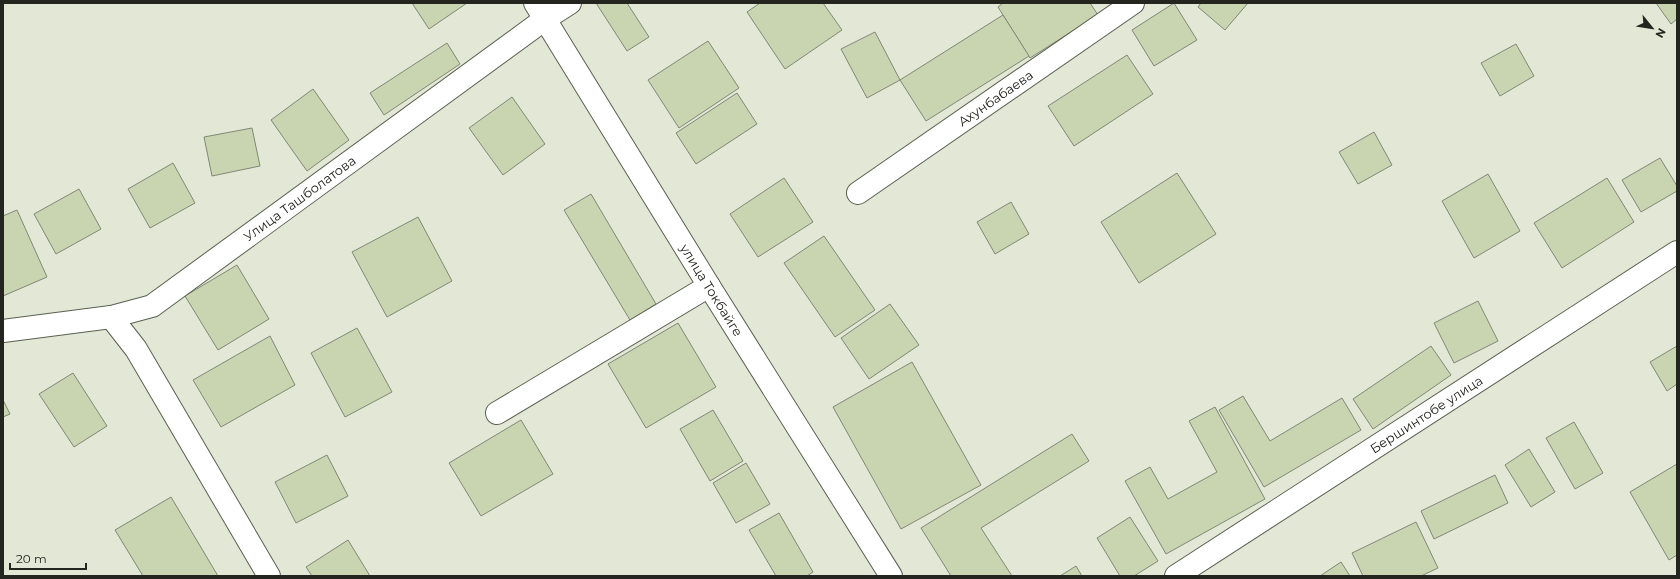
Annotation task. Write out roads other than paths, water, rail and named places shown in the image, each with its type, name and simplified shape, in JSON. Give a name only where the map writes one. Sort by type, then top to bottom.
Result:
[{"type":"street","name":"Улица Ташболатова","points":[[3,331],[111,317],[152,306],[540,11],[570,3]]},
{"type":"street","name":"Ахунбабаева","points":[[858,193],[1133,3]]},
{"type":"street","name":"улица Токбайге","points":[[540,11],[709,286],[891,576]]},
{"type":"street","name":"Бершинтобе улица","points":[[1176,576],[1677,252]]},
{"type":"street","points":[[497,414],[709,286]]},
{"type":"street","points":[[111,317],[136,348],[269,576]]}]
